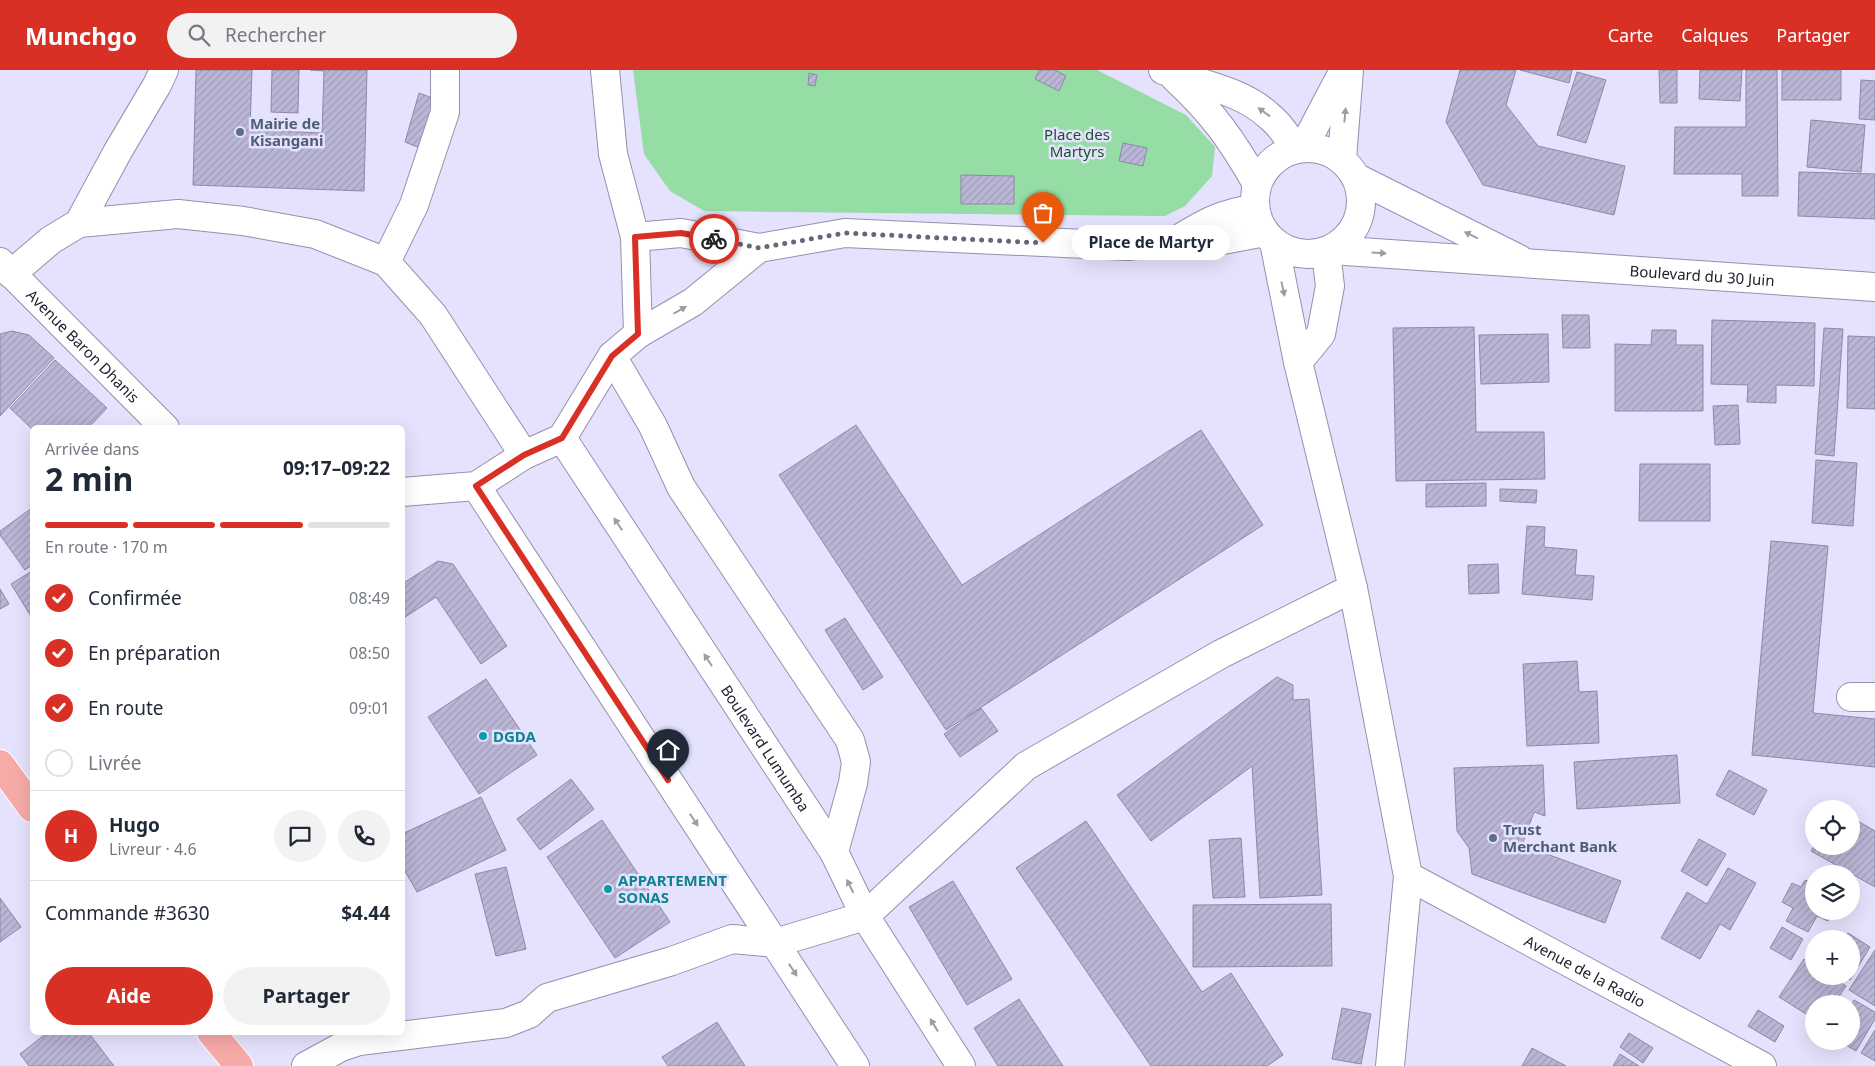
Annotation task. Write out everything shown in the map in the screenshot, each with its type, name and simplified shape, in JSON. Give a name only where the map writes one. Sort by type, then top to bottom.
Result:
[{"type":"highway","points":[[0,764],[30,805]]},
{"type":"highway","points":[[213,1035],[239,1066]]},
{"type":"street","points":[[79,223],[118,151],[158,85],[164,70]]},
{"type":"street","points":[[386,262],[414,205],[445,112],[445,70]]},
{"type":"street","points":[[605,70],[613,154],[635,237],[638,334]]},
{"type":"street","points":[[1300,148],[1344,70]]},
{"type":"street","points":[[1349,70],[1349,169],[1362,206],[1352,232],[1328,251],[1307,255],[1289,251],[1263,217],[1266,168],[1279,156],[1300,148],[1324,150],[1349,169],[1531,265]]},
{"type":"street","points":[[1167,72],[1230,92],[1251,103],[1270,116],[1300,148]]},
{"type":"street","points":[[1167,72],[1203,103],[1234,142],[1263,217],[1353,588],[1408,876],[1390,1066]]},
{"type":"street","points":[[635,237],[681,233],[759,248],[845,233],[1128,246],[1177,240],[1213,219],[1233,212],[1263,217]]},
{"type":"street","points":[[6,268],[79,223],[178,214],[243,221],[315,234],[386,262],[433,314],[524,455]]},
{"type":"street","points":[[405,492],[476,486],[524,455],[562,438],[612,356],[638,334],[694,302],[759,248]]},
{"type":"street","points":[[1298,362],[1321,334],[1330,286],[1328,251]]},
{"type":"street","name":"Boulevard du 30 Juin","points":[[1328,251],[1875,287]]},
{"type":"street","name":"Avenue Baron Dhanis","points":[[6,268],[162,425]]},
{"type":"street","points":[[612,356],[653,426],[681,487],[850,740],[856,762],[853,783],[834,852]]},
{"type":"street","name":"Boulevard Lumumba","points":[[562,438],[834,852],[865,916],[960,1066]]},
{"type":"street","points":[[476,486],[855,1066]]},
{"type":"street","points":[[306,1066],[341,1047],[359,1041],[506,1023],[529,1014],[546,998],[672,960],[732,939],[775,943],[865,916],[1026,766],[1221,654],[1353,588]]},
{"type":"street","name":"Avenue de la Radio","points":[[1408,876],[1762,1066]]},
{"type":"green space","name":"Place des Martyrs","points":[[633,70],[1097,70],[1186,115],[1215,147],[1212,176],[1185,206],[1165,216],[704,211],[670,191],[644,154]]},
{"type":"building","name":"Mairie de Kisangani","points":[[196,70],[252,70],[250,130],[322,133],[324,71],[310,70],[367,70],[364,191],[193,185]]},
{"type":"building","name":"Mairie de Kisangani","points":[[272,70],[299,70],[298,113],[271,112]]},
{"type":"building","points":[[1039,70],[1055,70],[1066,76],[1059,91],[1035,79]]},
{"type":"building","points":[[1460,70],[1516,70],[1506,105],[1538,146],[1625,166],[1614,215],[1483,185],[1446,122]]},
{"type":"building","points":[[1520,70],[1572,70],[1569,83]]},
{"type":"building","points":[[1659,70],[1677,70],[1677,103],[1660,103]]},
{"type":"building","points":[[1700,70],[1742,70],[1740,101],[1699,99]]},
{"type":"building","points":[[1746,70],[1777,70],[1778,196],[1742,196],[1742,174],[1674,174],[1675,127],[1746,127]]},
{"type":"building","points":[[1782,70],[1841,70],[1841,100],[1782,100]]},
{"type":"building","points":[[1577,72],[1606,80],[1586,143],[1557,135]]},
{"type":"building","points":[[809,73],[817,75],[815,86],[808,85]]},
{"type":"building","points":[[1861,80],[1875,81],[1875,120],[1859,119]]},
{"type":"building","points":[[419,93],[435,99],[420,148],[405,142]]},
{"type":"building","points":[[1811,120],[1865,125],[1861,172],[1807,167]]},
{"type":"building","points":[[1123,143],[1147,148],[1143,166],[1119,161]]},
{"type":"building","points":[[1799,172],[1875,174],[1875,219],[1798,216]]},
{"type":"building","points":[[961,175],[1014,176],[1014,204],[961,204]]},
{"type":"building","points":[[1562,315],[1589,315],[1590,348],[1563,348]]},
{"type":"building","points":[[1712,320],[1815,323],[1814,386],[1776,385],[1776,403],[1747,402],[1748,385],[1711,384]]},
{"type":"building","points":[[1474,327],[1476,432],[1544,432],[1545,479],[1396,481],[1393,328]]},
{"type":"building","points":[[1824,328],[1843,329],[1834,456],[1815,454]]},
{"type":"building","points":[[1652,330],[1676,330],[1676,345],[1703,345],[1703,411],[1615,411],[1615,344],[1651,345]]},
{"type":"building","points":[[12,331],[29,335],[54,358],[0,416],[0,334]]},
{"type":"building","points":[[1548,334],[1549,382],[1481,384],[1479,335]]},
{"type":"building","points":[[1848,336],[1875,337],[1875,409],[1847,408]]},
{"type":"building","points":[[55,360],[107,408],[91,425],[30,425],[30,427],[10,408]]},
{"type":"building","points":[[1738,405],[1740,444],[1715,445],[1713,406]]},
{"type":"building","points":[[856,425],[962,585],[1201,430],[1263,525],[946,730],[779,475]]},
{"type":"building","points":[[1816,460],[1857,463],[1853,526],[1812,523]]},
{"type":"building","points":[[1640,464],[1710,464],[1710,521],[1639,521]]},
{"type":"building","points":[[1486,483],[1486,506],[1426,507],[1426,484]]},
{"type":"building","points":[[1500,489],[1537,490],[1536,503],[1500,501]]},
{"type":"building","points":[[30,509],[30,566],[25,570],[0,535],[0,531]]},
{"type":"building","points":[[1527,526],[1545,527],[1544,547],[1577,550],[1575,575],[1594,576],[1592,600],[1522,594]]},
{"type":"building","points":[[1771,541],[1828,546],[1813,713],[1875,719],[1875,767],[1752,755]]},
{"type":"building","points":[[438,561],[453,564],[507,646],[481,664],[436,597],[405,617],[405,582]]},
{"type":"building","points":[[1498,564],[1499,593],[1469,594],[1468,565]]},
{"type":"building","points":[[30,572],[30,615],[11,584]]},
{"type":"building","points":[[0,589],[9,604],[0,609]]},
{"type":"building","points":[[845,618],[883,677],[863,690],[825,630]]},
{"type":"building","points":[[1577,661],[1579,692],[1597,691],[1599,743],[1527,746],[1523,664]]},
{"type":"building","points":[[1277,677],[1293,685],[1293,700],[1309,699],[1322,895],[1260,898],[1252,766],[1151,841],[1117,795]]},
{"type":"building","name":"DGDA","points":[[486,679],[537,755],[479,794],[428,717]]},
{"type":"building","points":[[981,708],[998,731],[960,757],[944,734]]},
{"type":"building","points":[[1677,755],[1680,803],[1577,809],[1574,762]]},
{"type":"building","name":"Trust Merchant Bank","points":[[1543,765],[1545,816],[1534,812],[1522,845],[1621,881],[1605,923],[1472,874],[1469,848],[1457,831],[1454,768]]},
{"type":"building","points":[[1729,770],[1767,790],[1754,815],[1716,795]]},
{"type":"building","points":[[571,779],[594,809],[540,850],[517,819]]},
{"type":"building","points":[[481,797],[506,850],[417,892],[405,871],[405,833]]},
{"type":"building","name":"APPARTEMENT SONAS","points":[[602,820],[670,922],[615,958],[547,857]]},
{"type":"building","points":[[1086,821],[1202,992],[1231,973],[1283,1055],[1267,1066],[1151,1066],[1016,868]]},
{"type":"building","points":[[1860,822],[1875,831],[1875,887],[1860,879],[1860,865],[1836,865],[1818,855],[1860,855]]},
{"type":"building","points":[[1241,838],[1245,897],[1213,898],[1209,840]]},
{"type":"building","points":[[1699,839],[1726,854],[1707,886],[1681,871]]},
{"type":"building","points":[[506,867],[526,949],[496,956],[475,874]]},
{"type":"building","points":[[1728,868],[1756,883],[1730,930],[1720,924],[1700,959],[1661,938],[1687,892],[1707,904]]},
{"type":"building","points":[[1805,880],[1805,920],[1815,920],[1809,930],[1805,930],[1786,921],[1793,908],[1782,902],[1792,883],[1801,887]]},
{"type":"building","points":[[953,881],[1012,979],[967,1005],[909,907]]},
{"type":"building","points":[[0,898],[21,927],[0,942]]},
{"type":"building","points":[[1331,904],[1332,966],[1193,967],[1193,905]]},
{"type":"building","points":[[1782,927],[1803,939],[1791,960],[1770,948]]},
{"type":"building","points":[[1860,941],[1870,947],[1860,964]]},
{"type":"building","points":[[1875,950],[1875,1006],[1860,995],[1849,990],[1852,985],[1860,985],[1860,973]]},
{"type":"building","points":[[1804,959],[1805,985],[1846,986],[1840,995],[1805,995],[1805,1013],[1779,997]]},
{"type":"building","points":[[1019,999],[1063,1066],[998,1066],[974,1028]]},
{"type":"building","points":[[1860,1003],[1875,1012],[1875,1019],[1860,1044]]},
{"type":"building","points":[[1342,1008],[1371,1014],[1361,1064],[1332,1059]]},
{"type":"building","points":[[1758,1010],[1784,1026],[1775,1042],[1748,1026]]},
{"type":"building","points":[[717,1022],[745,1066],[668,1066],[662,1057]]},
{"type":"building","points":[[1875,1030],[1875,1061],[1861,1053]]},
{"type":"building","points":[[1629,1033],[1653,1048],[1643,1063],[1620,1047]]},
{"type":"building","points":[[44,1035],[90,1035],[114,1066],[29,1066],[20,1054]]},
{"type":"building","points":[[1532,1048],[1566,1066],[1522,1066]]},
{"type":"building","points":[[1620,1054],[1639,1066],[1613,1066]]},
{"type":"way so far","points":[[714,239],[759,248],[845,233],[1043,243]]},
{"type":"place","name":"Mairie de Kisangani","points":[[240,132]]},
{"type":"place","name":"Place de Martyr","points":[[1043,243]]},
{"type":"place","name":"DGDA","points":[[483,736]]},
{"type":"place","name":"Trust Merchant Bank","points":[[1493,838]]},
{"type":"place","name":"APPARTEMENT SONAS","points":[[608,889]]},
{"type":"route","points":[[668,780],[476,486],[524,455],[562,438],[612,356],[638,334],[635,237],[681,233],[714,239]]}]
